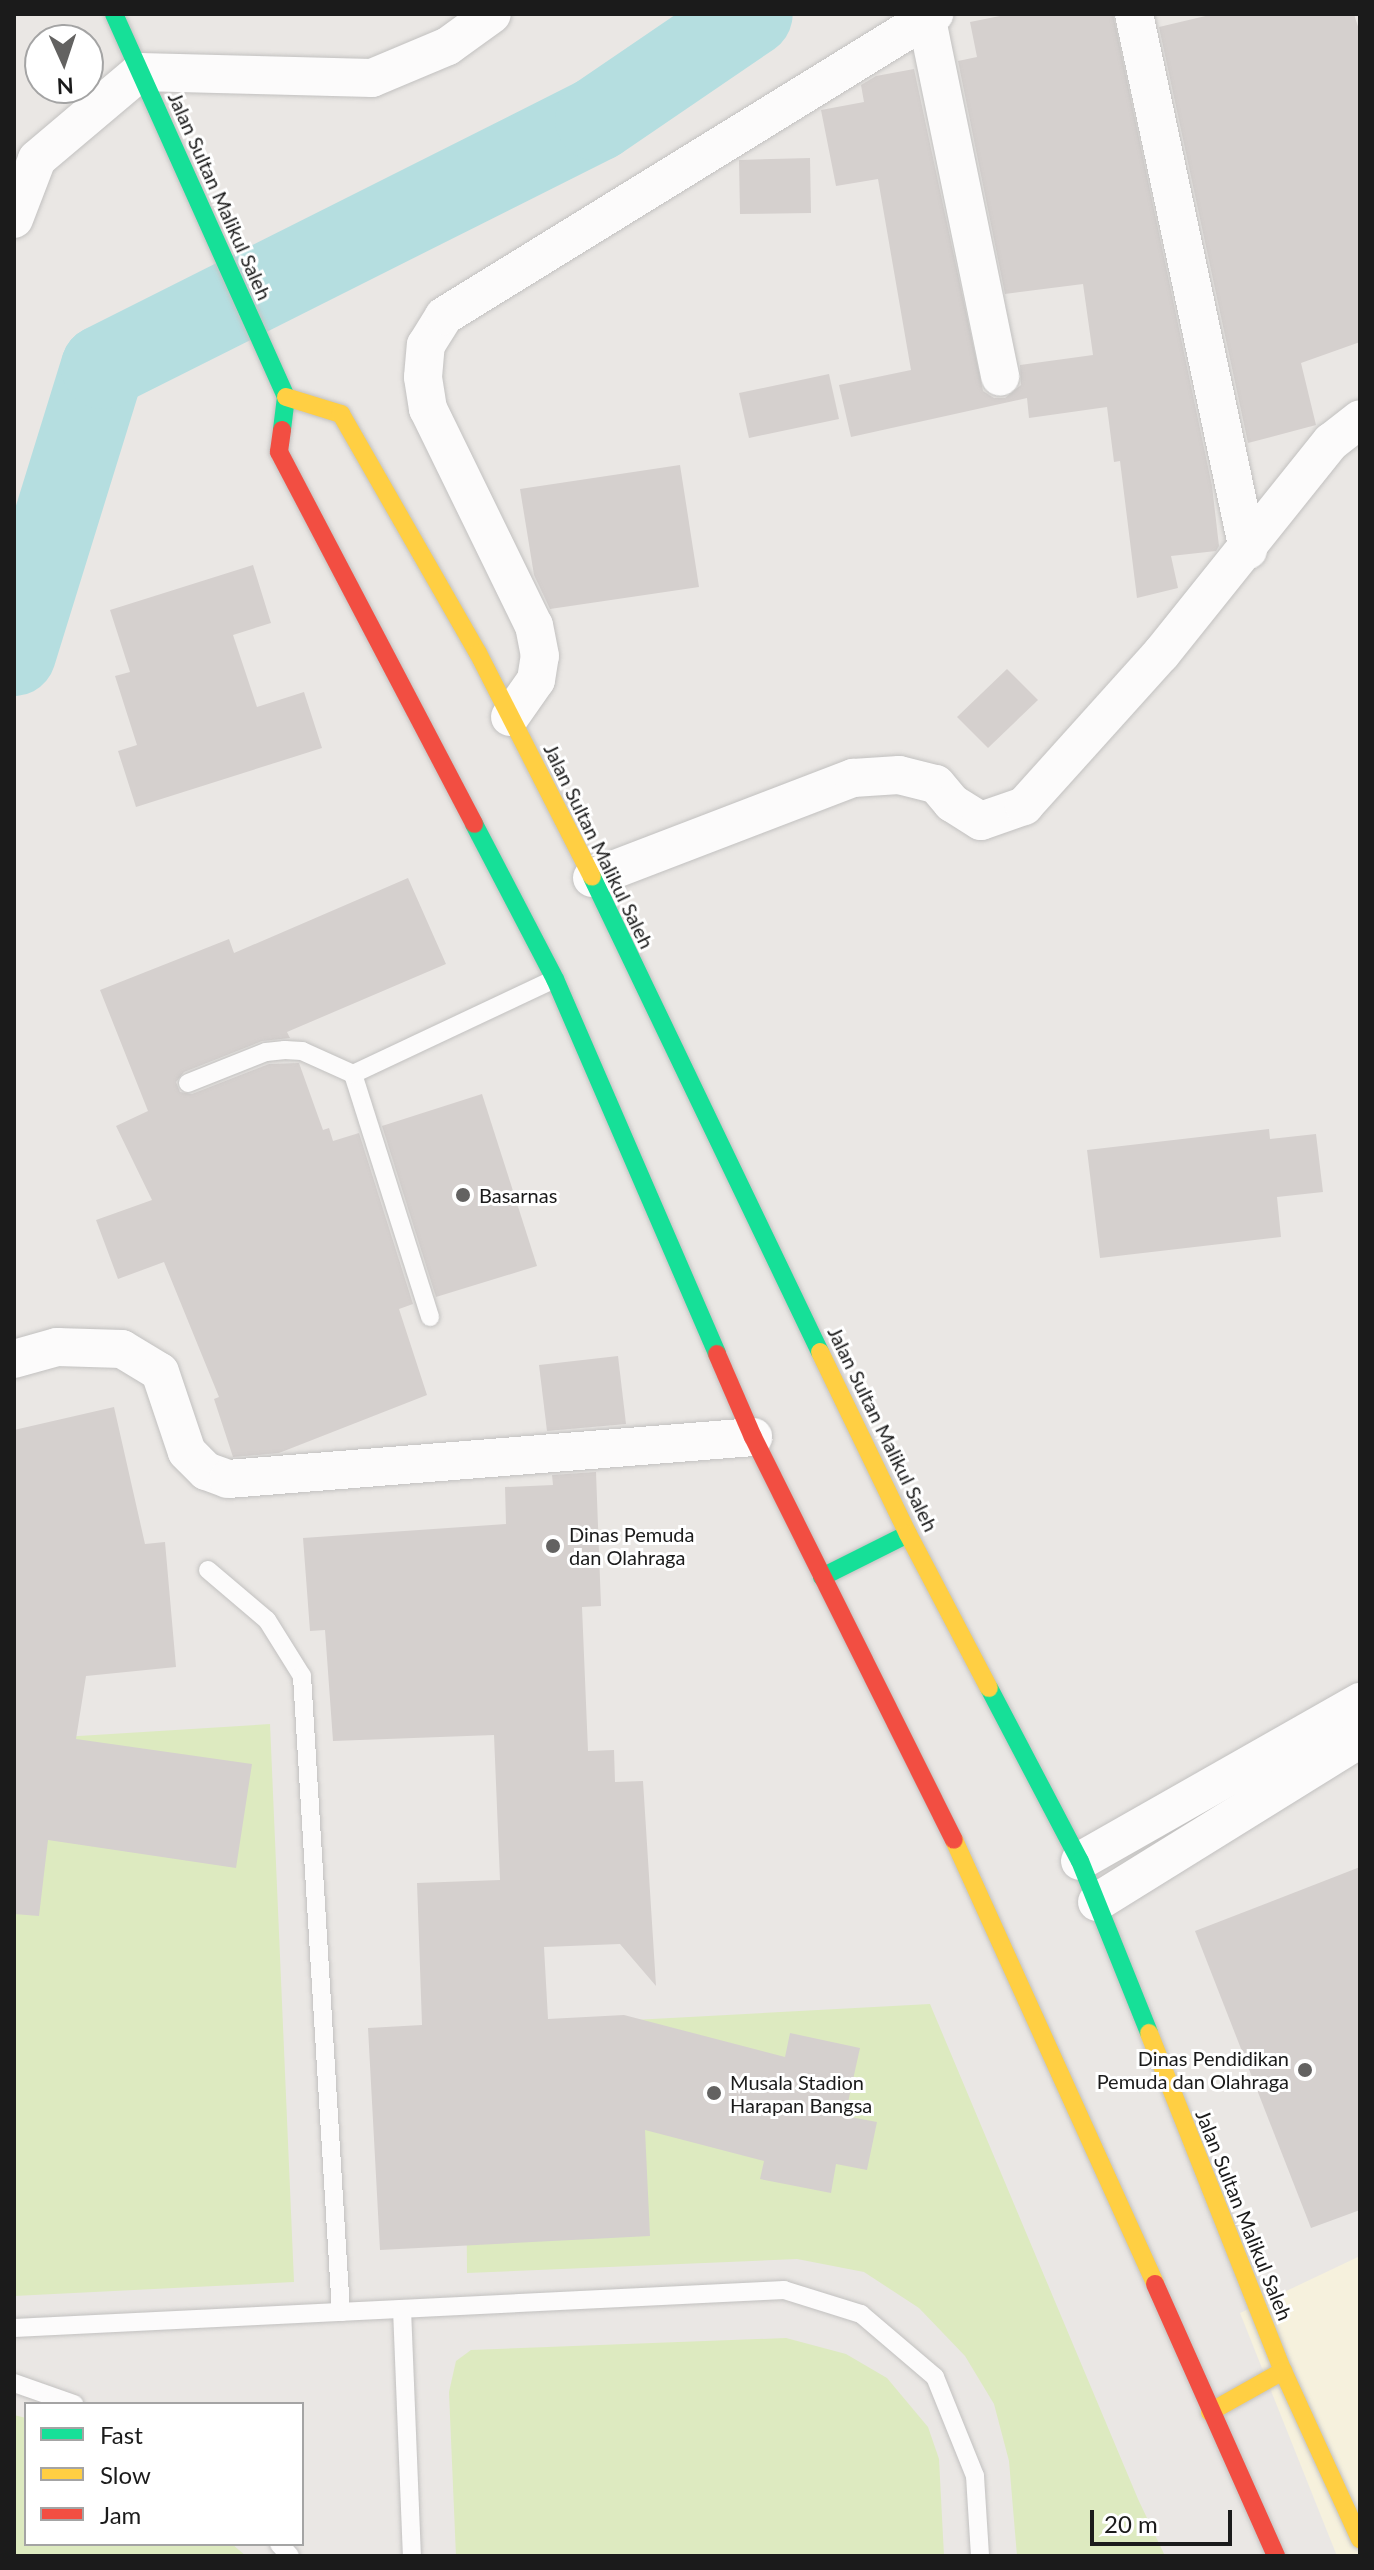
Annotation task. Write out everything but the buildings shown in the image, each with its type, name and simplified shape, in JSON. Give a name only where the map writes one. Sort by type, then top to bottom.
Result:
[{"type":"main road","name":"Jalan Sultan Malikul Saleh","points":[[114,14],[286,397],[341,414],[478,653],[592,878],[908,1534],[1080,1861],[1283,2371],[1360,2539]]},
{"type":"main road","points":[[286,397],[279,452],[555,979],[753,1437],[986,1903],[1276,2556]]},
{"type":"main road","points":[[822,1577],[908,1534]]},
{"type":"main road","points":[[1210,2412],[1283,2371]]},
{"type":"street","points":[[14,219],[37,159],[140,72],[372,78],[448,46],[492,14]]},
{"type":"street","points":[[1134,14],[1248,550]]},
{"type":"street","points":[[510,717],[536,680],[540,656],[534,626],[428,409],[423,377],[426,345],[444,316],[930,17],[1000,377]]},
{"type":"street","points":[[592,878],[853,778],[899,775],[936,784],[952,803],[981,821],[1024,806],[1161,654],[1248,550],[1331,442],[1360,419]]},
{"type":"street","points":[[14,1359],[57,1347],[122,1349],[160,1372],[187,1452],[206,1471],[228,1479],[753,1437]]},
{"type":"street","points":[[1080,1861],[1360,1702]]},
{"type":"street","points":[[1097,1902],[1360,1739]]},
{"type":"lane","points":[[353,1074],[555,979]]},
{"type":"lane","points":[[188,1083],[266,1052],[285,1050],[302,1051],[353,1074],[430,1317]]},
{"type":"lane","points":[[208,1570],[267,1620],[302,1676],[341,2312]]},
{"type":"lane","points":[[14,2328],[784,2290],[861,2314],[935,2377],[975,2476],[980,2556]]},
{"type":"lane","points":[[402,2309],[412,2556]]},
{"type":"lane","points":[[14,2383],[68,2402]]},
{"type":"shaded area","points":[[1360,2256],[1360,2556],[1337,2556],[1240,2313]]},
{"type":"green space","points":[[270,1724],[294,2282],[14,2296],[14,1740]]},
{"type":"green space","points":[[930,2004],[1138,2499],[1165,2556],[1017,2556],[1009,2461],[994,2404],[965,2356],[919,2308],[864,2272],[797,2259],[467,2273],[465,2029]]},
{"type":"green space","points":[[786,2338],[846,2354],[887,2378],[928,2427],[939,2459],[944,2556],[456,2556],[449,2392],[456,2361],[471,2350]]},
{"type":"green space","points":[[14,2415],[24,2418],[24,2546],[234,2546],[246,2556],[14,2556]]},
{"type":"waterway","points":[[14,654],[103,367],[597,119],[751,14]]},
{"type":"traffic: fast","points":[[114,14],[286,397],[282,430]]},
{"type":"traffic: fast","points":[[474,824],[555,979],[717,1354]]},
{"type":"traffic: fast","points":[[592,877],[820,1352]]},
{"type":"traffic: fast","points":[[822,1577],[908,1534]]},
{"type":"traffic: fast","points":[[989,1688],[1080,1861],[1149,2033]]},
{"type":"traffic: slow","points":[[286,397],[341,414],[478,653],[592,877]]},
{"type":"traffic: slow","points":[[820,1352],[908,1534],[989,1688]]},
{"type":"traffic: slow","points":[[954,1840],[1155,2284]]},
{"type":"traffic: slow","points":[[1149,2033],[1283,2371],[1360,2539]]},
{"type":"traffic: slow","points":[[1210,2412],[1283,2371]]},
{"type":"traffic: jam","points":[[282,430],[279,452],[474,824]]},
{"type":"traffic: jam","points":[[717,1354],[753,1437],[954,1840]]},
{"type":"traffic: jam","points":[[1155,2284],[1276,2556]]},
{"type":"place","name":"Basarnas","points":[[463,1195]]},
{"type":"place","name":"Dinas Pemuda dan Olahraga","points":[[553,1546]]},
{"type":"place","name":"Dinas Pendidikan Pemuda dan Olahraga","points":[[1305,2070]]},
{"type":"place","name":"Musala Stadion Harapan Bangsa","points":[[714,2093]]}]
